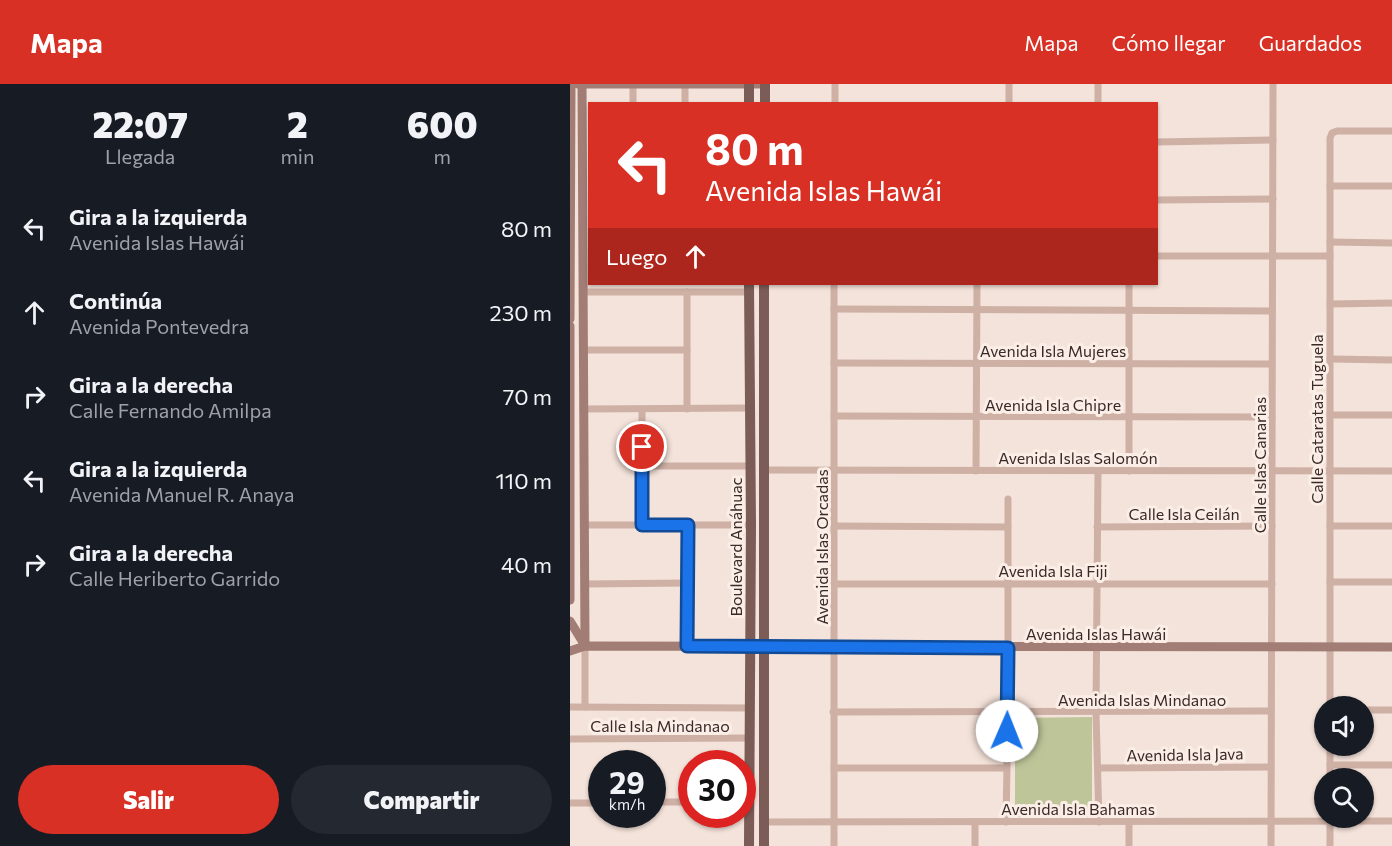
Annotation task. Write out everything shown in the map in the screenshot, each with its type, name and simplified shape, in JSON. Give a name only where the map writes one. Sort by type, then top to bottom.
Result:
[{"type":"main road","points":[[749,84],[749,102]]},
{"type":"main road","points":[[765,84],[765,102]]},
{"type":"main road","name":"Boulevard Anáhuac","points":[[764,285],[764,846]]},
{"type":"main road","name":"Boulevard Anáhuac","points":[[748,750],[751,525],[749,288]]},
{"type":"main road","name":"Boulevard Anáhuac","points":[[747,828],[748,846]]},
{"type":"street","points":[[570,319],[571,84],[765,84]]},
{"type":"street","points":[[582,84],[586,174],[583,204],[585,707]]},
{"type":"street","points":[[633,84],[633,102]]},
{"type":"street","points":[[685,84],[685,102]]},
{"type":"street","points":[[835,84],[835,102]]},
{"type":"street","points":[[1009,84],[1009,102]]},
{"type":"street","points":[[1098,84],[1098,102]]},
{"type":"street","name":"Calle Islas Canarias","points":[[1271,846],[1273,84]]},
{"type":"street","name":"Calle Cataratas Tuguela","points":[[1330,696],[1330,186],[1332,133],[1392,131]]},
{"type":"street","points":[[1158,142],[1273,140]]},
{"type":"street","points":[[1330,186],[1392,186]]},
{"type":"street","points":[[1158,200],[1273,199]]},
{"type":"street","points":[[571,204],[583,204]]},
{"type":"street","points":[[1330,242],[1392,243]]},
{"type":"street","points":[[1158,256],[1330,256]]},
{"type":"street","points":[[642,285],[642,292]]},
{"type":"street","name":"Avenida Islas Orcadas","points":[[834,285],[834,846]]},
{"type":"street","points":[[976,471],[977,285]]},
{"type":"street","points":[[1129,285],[1129,471]]},
{"type":"street","points":[[583,292],[687,292],[749,288]]},
{"type":"street","points":[[687,292],[687,410]]},
{"type":"street","points":[[1330,304],[1392,303]]},
{"type":"street","points":[[834,309],[1272,311]]},
{"type":"street","points":[[570,326],[570,600]]},
{"type":"street","points":[[583,350],[687,350]]},
{"type":"street","points":[[1330,359],[1392,360]]},
{"type":"street","name":"Avenida Isla Mujeres","points":[[834,363],[1272,364]]},
{"type":"street","points":[[583,409],[750,408]]},
{"type":"street","points":[[642,409],[642,525]]},
{"type":"street","points":[[1330,415],[1392,415]]},
{"type":"street","name":"Avenida Isla Chipre","points":[[834,416],[1272,417]]},
{"type":"street","points":[[642,466],[750,466]]},
{"type":"street","name":"Avenida Islas Salomón","points":[[765,470],[1392,471]]},
{"type":"street","points":[[1098,471],[1096,713],[1099,822]]},
{"type":"street","points":[[571,492],[584,492]]},
{"type":"street","points":[[1006,822],[1008,499]]},
{"type":"street","points":[[585,525],[751,525]]},
{"type":"street","points":[[687,646],[688,525]]},
{"type":"street","points":[[834,526],[1008,528]]},
{"type":"street","name":"Calle Isla Ceilán","points":[[1097,527],[1272,526]]},
{"type":"street","points":[[1330,526],[1392,526]]},
{"type":"street","points":[[1330,582],[1392,582]]},
{"type":"street","points":[[585,584],[688,583]]},
{"type":"street","name":"Avenida Isla Fiji","points":[[834,584],[1272,584]]},
{"type":"street","points":[[570,621],[585,646]]},
{"type":"street","name":"Avenida Islas Hawái","points":[[570,651],[585,646],[749,645],[1008,648],[1392,647]]},
{"type":"street","points":[[570,707],[749,708]]},
{"type":"street","points":[[1374,710],[1392,710]]},
{"type":"street","name":"Avenida Islas Mindanao","points":[[833,712],[1271,711]]},
{"type":"street","name":"Calle Isla Mindanao","points":[[570,739],[749,738]]},
{"type":"street","points":[[1330,756],[1330,765],[1392,765]]},
{"type":"street","name":"Avenida Isla Java","points":[[1098,768],[1271,767]]},
{"type":"street","points":[[834,768],[1006,768]]},
{"type":"street","points":[[570,802],[588,802]]},
{"type":"street","name":"Avenida Isla Bahamas","points":[[764,822],[1271,823],[1314,820]]},
{"type":"street","name":"Avenida Isla Bahamas","points":[[1374,820],[1392,821]]},
{"type":"street","points":[[975,822],[975,846]]},
{"type":"street","points":[[1129,822],[1129,846]]},
{"type":"street","points":[[1330,828],[1330,846]]},
{"type":"green space","points":[[1092,717],[1092,817],[1015,817],[1015,718]]},
{"type":"route","points":[[642,447],[642,525],[688,525],[687,646],[1008,648],[1007,731]]}]
